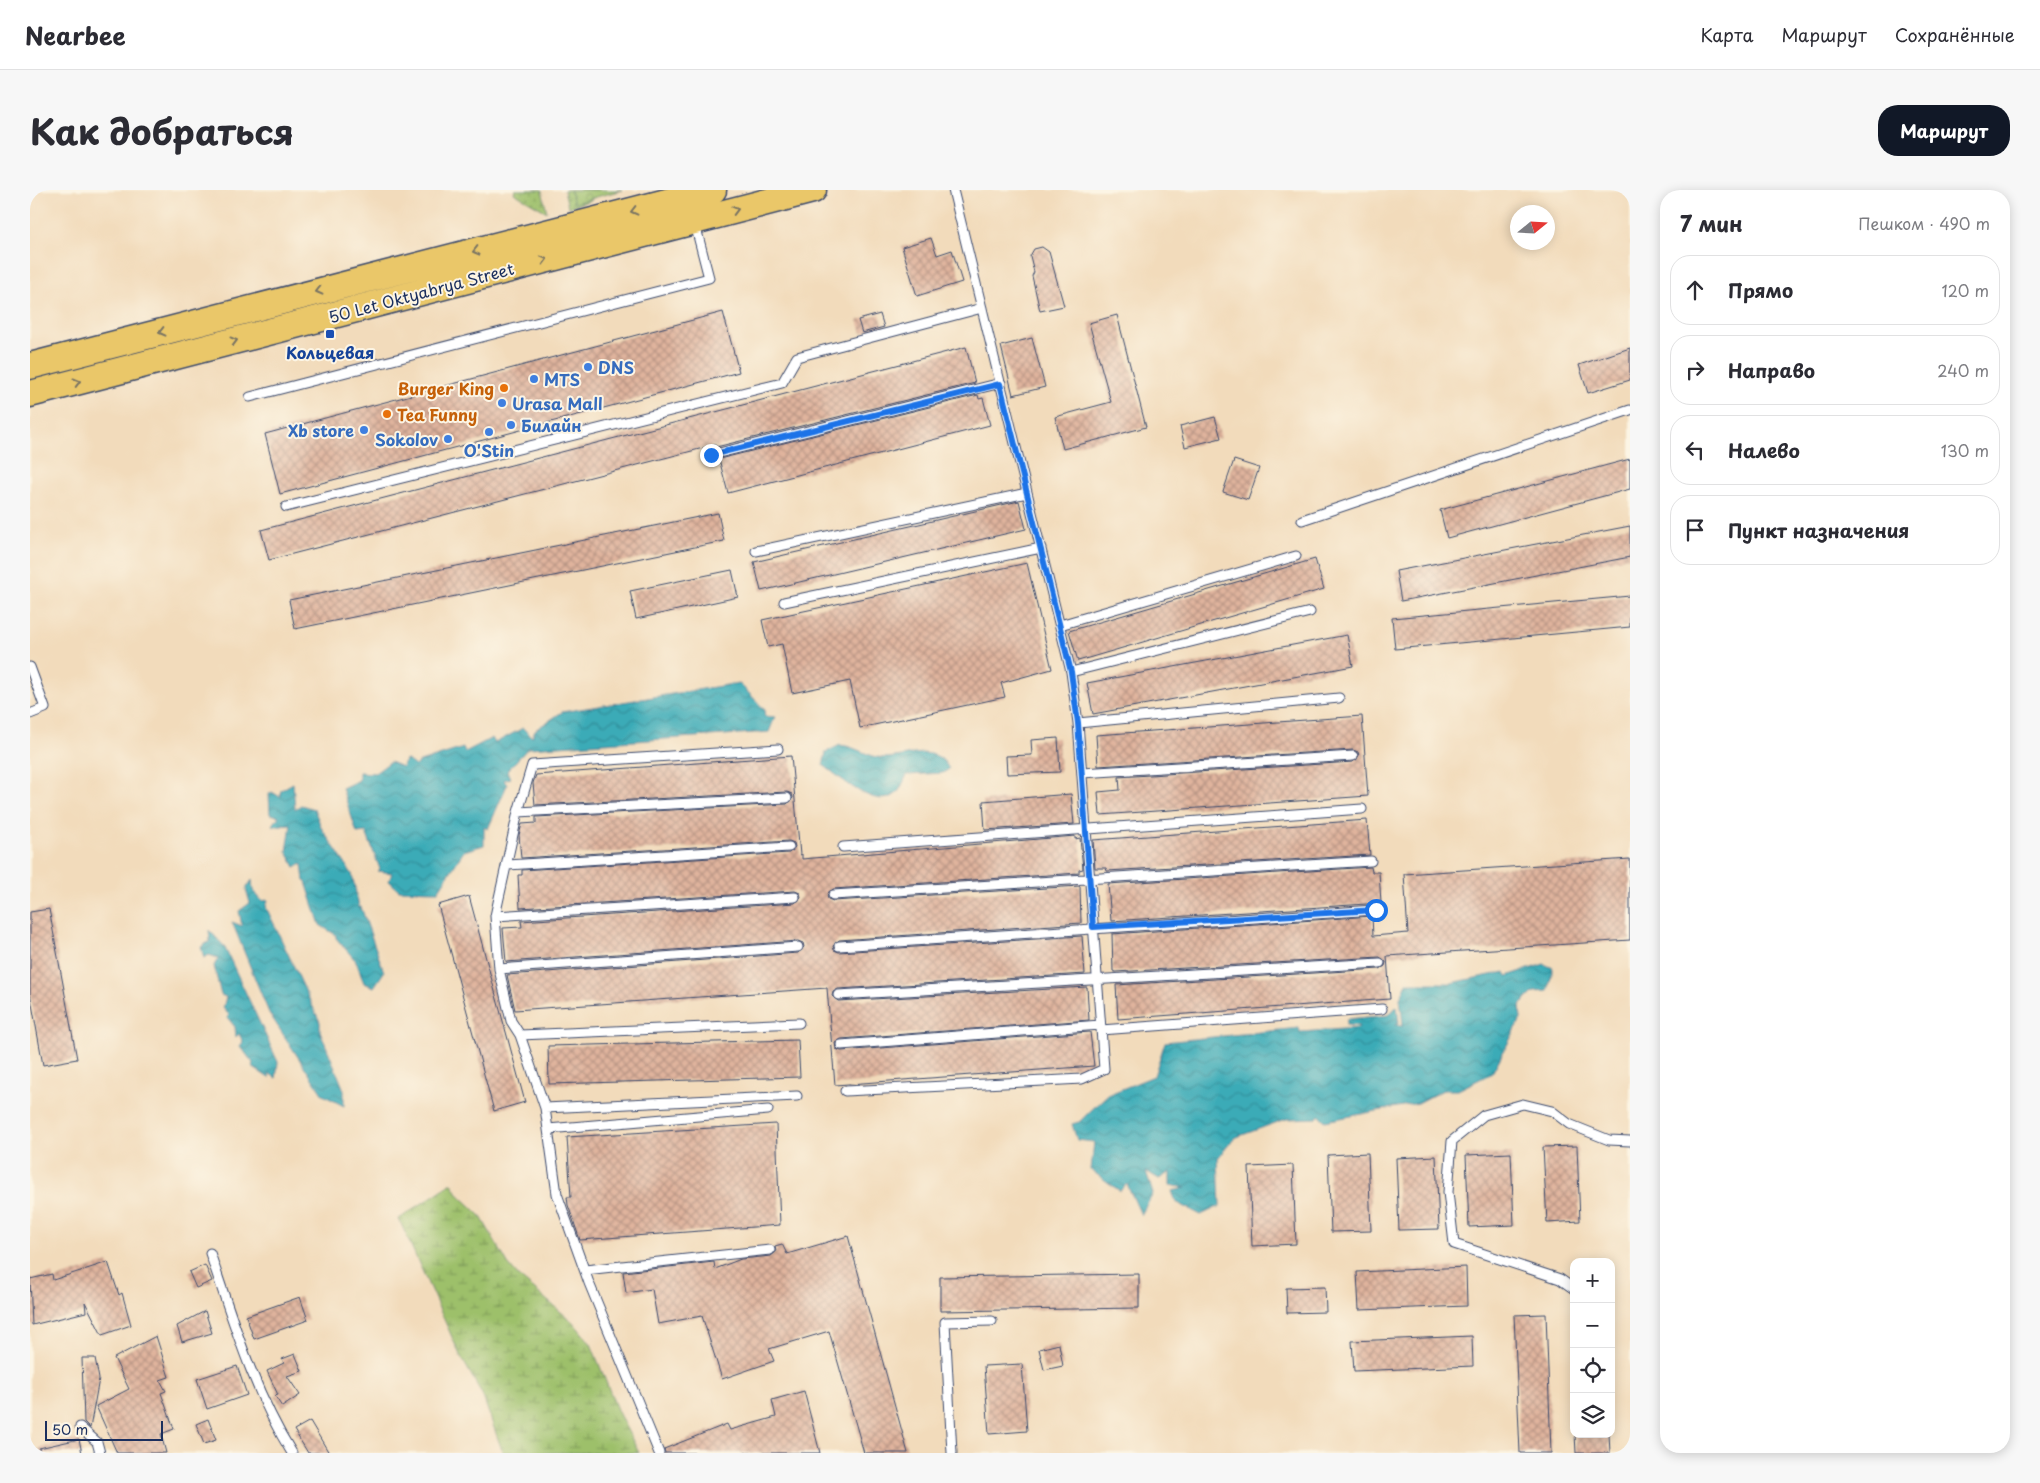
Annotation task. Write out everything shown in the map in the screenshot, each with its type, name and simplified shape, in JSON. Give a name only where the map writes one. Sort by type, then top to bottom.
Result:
[{"type":"main road","name":"50 Let Oktyabrya Street","points":[[30,366],[713,190]]},
{"type":"main road","name":"50 Let Oktyabrya Street","points":[[30,394],[813,190]]},
{"type":"lane","points":[[845,1092],[1082,1079],[1104,1069],[1078,723],[1071,672],[953,190]]},
{"type":"lane","points":[[250,397],[709,278],[694,221]]},
{"type":"lane","points":[[286,507],[782,383],[797,357],[982,308]]},
{"type":"lane","points":[[711,455],[1000,384]]},
{"type":"lane","points":[[1302,520],[1630,410]]},
{"type":"lane","points":[[756,551],[1027,493]]},
{"type":"lane","points":[[784,602],[1041,548]]},
{"type":"lane","points":[[1060,625],[1296,556]]},
{"type":"lane","points":[[1071,672],[1310,612]]},
{"type":"lane","points":[[30,667],[45,708],[30,714]]},
{"type":"lane","points":[[1078,723],[1339,698]]},
{"type":"lane","points":[[659,1453],[584,1270],[557,1194],[545,1108],[520,1035],[511,1021],[499,969],[495,916],[508,865],[518,812],[532,765],[778,749]]},
{"type":"lane","points":[[1082,773],[1353,756]]},
{"type":"lane","points":[[518,812],[787,798]]},
{"type":"lane","points":[[844,847],[1362,809]]},
{"type":"lane","points":[[508,865],[789,847]]},
{"type":"lane","points":[[833,895],[1371,861]]},
{"type":"lane","points":[[495,916],[795,897]]},
{"type":"lane","points":[[839,946],[1093,927],[1376,910]]},
{"type":"lane","points":[[499,969],[798,947]]},
{"type":"lane","points":[[838,995],[1097,978],[1118,980],[1380,963]]},
{"type":"lane","points":[[840,1045],[1382,1009]]},
{"type":"lane","points":[[520,1035],[799,1023]]},
{"type":"lane","points":[[545,1108],[797,1096]]},
{"type":"lane","points":[[1570,1286],[1560,1279],[1454,1244],[1448,1192],[1452,1141],[1484,1115],[1523,1104],[1552,1111],[1569,1124],[1610,1140],[1630,1141]]},
{"type":"lane","points":[[548,1129],[768,1110]]},
{"type":"lane","points":[[584,1270],[770,1250]]},
{"type":"lane","points":[[210,1253],[236,1331],[272,1421],[292,1453]]},
{"type":"lane","points":[[952,1453],[945,1322],[992,1321]]},
{"type":"lane","points":[[80,1427],[97,1442],[100,1453]]},
{"type":"green space","points":[[515,190],[542,190],[547,212],[514,193]]},
{"type":"green space","points":[[564,190],[596,190],[596,196],[589,201],[568,207]]},
{"type":"green space","points":[[570,190],[622,190],[574,203]]},
{"type":"green space","points":[[452,1183],[459,1195],[480,1215],[508,1264],[518,1276],[573,1322],[591,1344],[618,1412],[639,1453],[503,1453],[482,1394],[460,1355],[399,1219]]},
{"type":"water","points":[[739,683],[765,710],[764,716],[775,717],[769,732],[528,748],[507,771],[510,778],[504,780],[507,785],[488,829],[484,827],[484,845],[464,851],[438,891],[399,890],[389,881],[392,873],[378,871],[380,869],[366,832],[357,833],[342,788],[359,780],[359,772],[375,773],[390,762],[402,767],[406,759],[415,766],[420,762],[463,748],[465,752],[492,738],[495,743],[523,728],[532,737],[535,730],[562,712]]},
{"type":"water","points":[[840,745],[877,757],[887,758],[926,753],[935,755],[943,760],[949,769],[943,773],[907,775],[898,792],[890,798],[880,799],[859,791],[823,765],[826,752]]},
{"type":"water","points":[[293,783],[295,809],[301,805],[314,809],[322,829],[352,874],[359,907],[361,907],[384,972],[374,987],[364,983],[356,961],[336,938],[336,935],[320,925],[306,882],[304,881],[302,864],[295,867],[287,852],[291,824],[272,826],[279,816],[270,814],[269,794],[272,792],[280,797],[281,790]]},
{"type":"water","points":[[252,880],[253,890],[262,901],[268,900],[266,907],[320,1022],[320,1031],[344,1090],[344,1106],[323,1095],[269,1013],[232,922],[242,926],[239,911],[250,903],[246,889]]},
{"type":"water","points":[[209,930],[224,946],[278,1062],[276,1078],[269,1073],[269,1078],[252,1067],[253,1063],[240,1046],[243,1042],[239,1034],[236,1037],[235,1027],[223,1008],[226,997],[221,995],[214,966],[218,958],[209,955],[204,958],[201,947],[210,941]]},
{"type":"water","points":[[1544,964],[1553,968],[1548,991],[1534,992],[1520,1006],[1521,1019],[1492,1073],[1458,1090],[1443,1090],[1418,1103],[1325,1121],[1319,1115],[1317,1118],[1286,1119],[1234,1138],[1218,1158],[1220,1206],[1201,1215],[1176,1202],[1172,1191],[1186,1188],[1170,1185],[1170,1172],[1159,1179],[1146,1171],[1153,1194],[1141,1215],[1127,1184],[1120,1191],[1091,1170],[1094,1142],[1077,1140],[1072,1124],[1079,1122],[1107,1095],[1154,1076],[1165,1042],[1299,1028],[1300,1032],[1358,1028],[1359,1026],[1346,1025],[1347,1019],[1389,1015],[1397,1006],[1399,1023],[1395,1025],[1403,1025],[1400,998],[1407,983],[1451,983],[1505,972],[1507,976]]},
{"type":"building","points":[[931,238],[937,255],[952,250],[962,282],[917,296],[902,247]]},
{"type":"building","points":[[1042,247],[1049,252],[1064,306],[1040,311],[1032,276],[1034,272],[1030,256],[1034,249]]},
{"type":"building","name":"Urasa Mall","points":[[723,312],[739,372],[280,494],[265,434]]},
{"type":"building","points":[[880,314],[884,327],[862,333],[858,320]]},
{"type":"building","points":[[1117,315],[1146,427],[1063,449],[1055,417],[1111,402],[1089,323]]},
{"type":"building","points":[[1032,338],[1045,387],[1013,395],[1001,346]]},
{"type":"building","points":[[966,347],[975,383],[716,447],[715,445],[269,560],[261,530]]},
{"type":"building","points":[[1630,348],[1630,380],[1588,393],[1579,365]]},
{"type":"building","points":[[978,395],[979,399],[983,398],[990,425],[728,493],[719,459]]},
{"type":"building","points":[[1215,417],[1221,438],[1185,447],[1180,426]]},
{"type":"building","points":[[1630,459],[1630,489],[1447,538],[1440,510]]},
{"type":"building","points":[[1234,460],[1259,468],[1248,500],[1223,492]]},
{"type":"building","points":[[1019,501],[1026,529],[761,591],[754,562]]},
{"type":"building","points":[[718,513],[724,541],[295,629],[289,600]]},
{"type":"building","points":[[1630,526],[1630,557],[1401,601],[1396,571]]},
{"type":"building","points":[[1315,559],[1324,589],[1078,661],[1069,631]]},
{"type":"building","points":[[1027,563],[1052,669],[1001,683],[1005,697],[860,728],[850,681],[792,693],[782,644],[768,647],[762,620]]},
{"type":"building","points":[[732,570],[738,597],[636,619],[630,591]]},
{"type":"building","points":[[1630,596],[1630,627],[1395,649],[1392,618]]},
{"type":"building","points":[[1347,635],[1353,666],[1093,714],[1087,683]]},
{"type":"building","points":[[1362,716],[1368,796],[1100,815],[1098,792],[1120,790],[1119,777],[1353,762],[1359,756],[1358,752],[1353,750],[1098,766],[1096,735]]},
{"type":"building","points":[[1058,738],[1060,772],[1007,774],[1006,756],[1032,755],[1031,740]]},
{"type":"building","points":[[791,756],[800,855],[802,854],[802,859],[1075,836],[1075,839],[1080,838],[1083,869],[1079,870],[1079,873],[833,889],[827,895],[828,899],[833,901],[1080,886],[1081,923],[839,940],[833,946],[834,950],[839,952],[1082,936],[1085,974],[838,989],[833,992],[832,996],[838,1001],[1087,987],[1089,1020],[841,1039],[835,1043],[836,1049],[841,1051],[1090,1032],[1094,1066],[835,1085],[827,988],[515,1010],[507,975],[798,953],[804,947],[803,943],[798,941],[506,962],[503,928],[522,927],[521,921],[795,903],[801,897],[800,893],[795,891],[520,908],[518,875],[522,875],[522,870],[789,853],[795,847],[794,843],[789,841],[521,858],[519,835],[522,824],[536,823],[536,817],[787,804],[793,798],[792,794],[787,792],[535,805],[533,783],[536,775]]},
{"type":"building","points":[[1071,794],[1074,824],[985,830],[983,801]]},
{"type":"building","points":[[1367,820],[1370,855],[1107,871],[1106,868],[1095,868],[1093,840]]},
{"type":"building","points":[[1630,859],[1630,940],[1387,956],[1390,999],[1118,1019],[1116,985],[1380,969],[1385,966],[1386,962],[1380,957],[1115,972],[1113,971],[1112,934],[1372,916],[1373,936],[1408,933],[1404,874]]},
{"type":"building","points":[[1371,867],[1372,872],[1379,872],[1381,903],[1111,921],[1108,884]]},
{"type":"building","points":[[469,896],[525,1102],[494,1111],[438,905]]},
{"type":"building","points":[[49,909],[77,1059],[43,1065],[30,993],[30,912]]},
{"type":"building","points":[[798,1040],[800,1077],[549,1084],[548,1046]]},
{"type":"building","points":[[776,1124],[780,1225],[580,1240],[568,1205],[567,1197],[571,1197],[567,1137]]},
{"type":"building","points":[[1577,1146],[1580,1221],[1547,1223],[1543,1147]]},
{"type":"building","points":[[1368,1153],[1371,1231],[1331,1232],[1328,1155]]},
{"type":"building","points":[[1511,1153],[1514,1225],[1469,1227],[1466,1155]]},
{"type":"building","points":[[1436,1156],[1439,1229],[1399,1230],[1396,1158]]},
{"type":"building","points":[[1293,1165],[1296,1244],[1252,1246],[1249,1167]]},
{"type":"building","points":[[848,1236],[908,1453],[864,1453],[829,1331],[769,1349],[774,1361],[722,1379],[702,1316],[658,1324],[652,1289],[626,1293],[623,1272],[714,1262],[715,1269],[741,1259],[771,1256],[776,1252],[775,1246],[782,1244],[787,1254]]},
{"type":"building","points":[[108,1262],[119,1295],[122,1293],[131,1325],[102,1335],[85,1302],[86,1312],[32,1325],[30,1279],[52,1274],[53,1280]]},
{"type":"building","points":[[205,1265],[212,1281],[196,1288],[189,1272]]},
{"type":"building","points":[[1466,1267],[1467,1306],[1359,1310],[1357,1272]]},
{"type":"building","points":[[1139,1274],[1139,1308],[940,1311],[940,1277]]},
{"type":"building","points":[[1325,1287],[1326,1312],[1287,1313],[1286,1288]]},
{"type":"building","points":[[300,1297],[308,1320],[254,1339],[246,1316]]},
{"type":"building","points":[[205,1311],[212,1333],[182,1342],[177,1326]]},
{"type":"building","points":[[1546,1314],[1551,1453],[1520,1453],[1514,1315]]},
{"type":"building","points":[[156,1336],[169,1377],[160,1380],[166,1391],[161,1393],[174,1429],[161,1434],[166,1453],[117,1453],[96,1406],[129,1389],[114,1358]]},
{"type":"building","points":[[1472,1336],[1473,1366],[1354,1371],[1352,1341]]},
{"type":"building","points":[[1059,1344],[1063,1366],[1044,1370],[1039,1349]]},
{"type":"building","points":[[295,1354],[302,1371],[287,1376],[300,1395],[282,1407],[275,1396],[278,1395],[267,1371],[284,1363],[282,1359]]},
{"type":"building","points":[[82,1358],[95,1358],[99,1379],[90,1428],[84,1422]]},
{"type":"building","points":[[1022,1364],[1027,1431],[989,1434],[984,1366]]},
{"type":"building","points":[[237,1366],[247,1395],[207,1409],[197,1379]]},
{"type":"building","points":[[804,1391],[820,1453],[665,1453],[664,1449],[727,1424],[730,1430],[776,1417],[772,1400]]},
{"type":"building","points":[[208,1419],[216,1440],[204,1444],[196,1424]]},
{"type":"building","points":[[310,1421],[329,1453],[308,1453],[294,1430]]},
{"type":"building","points":[[1575,1438],[1609,1438],[1610,1453],[1576,1453]]},
{"type":"building","points":[[79,1439],[82,1453],[39,1453],[39,1448]]},
{"type":"place","name":"Кольцевая","points":[[330,334]]},
{"type":"place","name":"DNS","points":[[588,367]]},
{"type":"place","name":"MTS","points":[[534,379]]},
{"type":"place","name":"Burger King","points":[[504,388]]},
{"type":"place","name":"Urasa Mall","points":[[502,403]]},
{"type":"place","name":"Tea Funny","points":[[387,414]]},
{"type":"place","name":"Билайн","points":[[511,425]]},
{"type":"place","name":"Xb store","points":[[364,430]]},
{"type":"place","name":"O'Stin","points":[[489,432]]},
{"type":"place","name":"Sokolov","points":[[448,439]]},
{"type":"route","points":[[711,455],[1000,384],[1071,672],[1078,723],[1093,927],[1376,910]]}]
